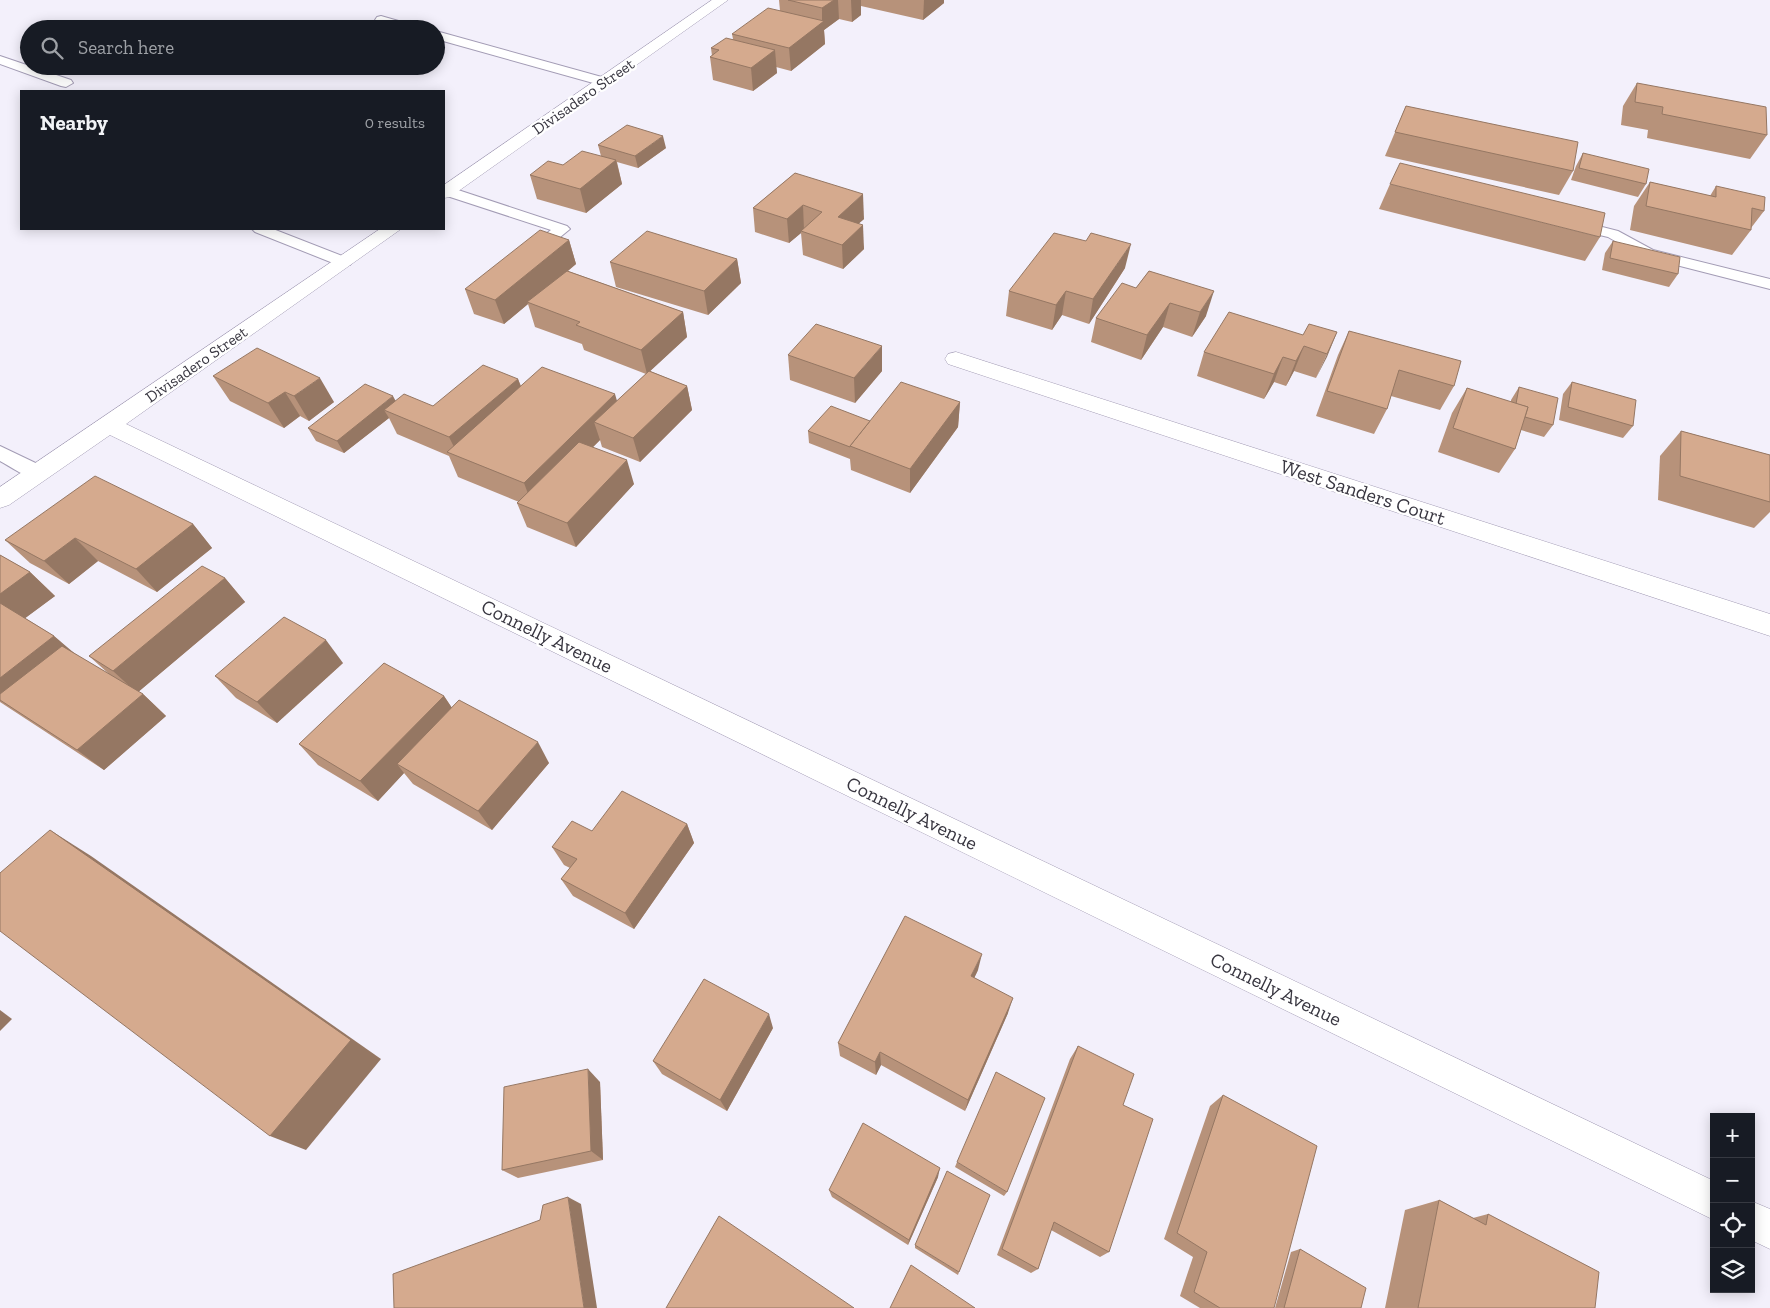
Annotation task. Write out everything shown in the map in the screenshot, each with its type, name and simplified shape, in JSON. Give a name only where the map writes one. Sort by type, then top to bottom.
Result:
[{"type":"street","name":"Divisadero Street","points":[[445,192],[721,0]]},
{"type":"street","name":"Divisadero Street","points":[[0,499],[391,230]]},
{"type":"street","name":"West Sanders Court","points":[[956,359],[1770,625]]},
{"type":"street","name":"Connelly Avenue","points":[[109,425],[1710,1199]]},
{"type":"street","points":[[1755,1222],[1770,1229]]},
{"type":"lane","points":[[445,38],[604,82]]},
{"type":"lane","points":[[0,60],[20,67]]},
{"type":"lane","points":[[45,75],[66,82]]},
{"type":"lane","points":[[445,192],[562,229],[516,264]]},
{"type":"lane","points":[[1556,220],[1613,234],[1647,253],[1770,284]]},
{"type":"lane","points":[[263,230],[344,262]]},
{"type":"lane","points":[[0,453],[39,473]]},
{"type":"building","points":[[788,0],[834,0],[822,8]]},
{"type":"building","points":[[768,8],[824,21],[789,48],[732,34]]},
{"type":"building","points":[[726,38],[775,50],[751,68],[710,57],[719,50],[711,48]]},
{"type":"building","points":[[1637,83],[1766,107],[1767,135],[1662,114],[1663,107],[1635,102]]},
{"type":"building","points":[[1406,106],[1578,142],[1573,171],[1395,132]]},
{"type":"building","points":[[627,125],[663,136],[635,156],[598,145]]},
{"type":"building","points":[[582,151],[616,160],[580,189],[530,175],[548,161],[563,165]]},
{"type":"building","points":[[1583,153],[1649,169],[1646,184],[1579,168]]},
{"type":"building","points":[[1400,163],[1605,213],[1600,237],[1390,184]]},
{"type":"building","points":[[795,173],[863,194],[838,217],[863,225],[842,245],[801,231],[822,212],[803,205],[787,219],[753,208]]},
{"type":"building","points":[[1650,182],[1716,197],[1716,186],[1765,197],[1764,211],[1752,208],[1751,230],[1646,206]]},
{"type":"building","points":[[540,230],[569,240],[495,300],[465,289]]},
{"type":"building","points":[[647,231],[737,259],[704,291],[610,262]]},
{"type":"building","points":[[1054,233],[1086,241],[1091,233],[1131,244],[1093,299],[1066,291],[1056,305],[1009,291]]},
{"type":"building","points":[[1613,241],[1680,257],[1678,274],[1610,258]]},
{"type":"building","points":[[567,271],[683,312],[641,350],[576,325],[580,322],[527,302]]},
{"type":"building","points":[[1149,271],[1214,291],[1200,312],[1170,303],[1147,335],[1096,318],[1122,283],[1136,288]]},
{"type":"building","points":[[1229,312],[1303,335],[1309,324],[1337,332],[1327,354],[1304,346],[1296,361],[1283,357],[1274,374],[1204,352]]},
{"type":"building","points":[[816,324],[882,346],[854,378],[788,355]]},
{"type":"building","points":[[1349,331],[1461,361],[1454,386],[1399,370],[1387,409],[1327,391]]},
{"type":"building","points":[[257,348],[320,378],[294,396],[285,392],[268,403],[213,376]]},
{"type":"building","points":[[483,365],[518,379],[449,437],[384,410],[404,394],[433,406]]},
{"type":"building","points":[[542,367],[615,394],[524,483],[447,452]]},
{"type":"building","points":[[649,371],[687,386],[633,438],[594,422]]},
{"type":"building","points":[[901,382],[960,402],[910,469],[850,446]]},
{"type":"building","points":[[1572,382],[1636,400],[1633,426],[1568,407]]},
{"type":"building","points":[[365,384],[393,396],[337,441],[308,428]]},
{"type":"building","points":[[1519,387],[1558,398],[1553,425],[1525,417],[1528,407],[1516,404]]},
{"type":"building","points":[[1467,388],[1528,407],[1515,449],[1453,428]]},
{"type":"building","points":[[831,406],[870,421],[850,447],[808,431]]},
{"type":"building","points":[[1681,431],[1770,455],[1770,502],[1680,476]]},
{"type":"building","points":[[579,442],[627,460],[567,523],[517,503]]},
{"type":"building","points":[[95,476],[193,524],[136,569],[75,538],[44,561],[5,540]]},
{"type":"building","points":[[0,555],[30,572],[0,594]]},
{"type":"building","points":[[202,566],[225,578],[113,671],[89,656]]},
{"type":"building","points":[[0,603],[54,636],[0,678]]},
{"type":"building","points":[[284,617],[326,640],[257,702],[215,676]]},
{"type":"building","points":[[62,646],[143,694],[77,750],[0,700],[0,694]]},
{"type":"building","points":[[384,663],[444,696],[360,781],[299,744]]},
{"type":"building","points":[[459,700],[538,742],[478,811],[397,764]]},
{"type":"building","points":[[622,791],[687,824],[625,913],[561,879],[577,859],[552,847],[572,821],[592,831]]},
{"type":"building","points":[[50,830],[351,1040],[270,1136],[0,931],[0,873]]},
{"type":"building","points":[[905,916],[982,954],[971,976],[1013,998],[968,1100],[880,1052],[875,1062],[838,1043]]},
{"type":"building","points":[[704,979],[769,1014],[720,1100],[653,1061]]},
{"type":"building","points":[[1078,1046],[1134,1074],[1123,1105],[1153,1119],[1109,1252],[1054,1222],[1038,1269],[1002,1249]]},
{"type":"building","points":[[588,1069],[591,1151],[502,1170],[504,1087]]},
{"type":"building","points":[[996,1072],[1045,1098],[1007,1192],[957,1162]]},
{"type":"building","points":[[1223,1095],[1317,1146],[1274,1308],[1220,1308],[1194,1292],[1207,1252],[1177,1233]]},
{"type":"building","points":[[863,1123],[940,1168],[909,1240],[829,1190]]},
{"type":"building","points":[[947,1171],[990,1195],[959,1272],[915,1245]]},
{"type":"building","points":[[568,1197],[584,1308],[394,1308],[393,1274],[540,1220],[543,1205]]},
{"type":"building","points":[[1439,1200],[1486,1225],[1488,1214],[1599,1272],[1595,1308],[1418,1308]]},
{"type":"building","points":[[719,1216],[854,1308],[666,1308]]},
{"type":"building","points":[[1300,1249],[1366,1288],[1361,1308],[1284,1308]]},
{"type":"building","points":[[911,1265],[975,1308],[890,1308]]}]
